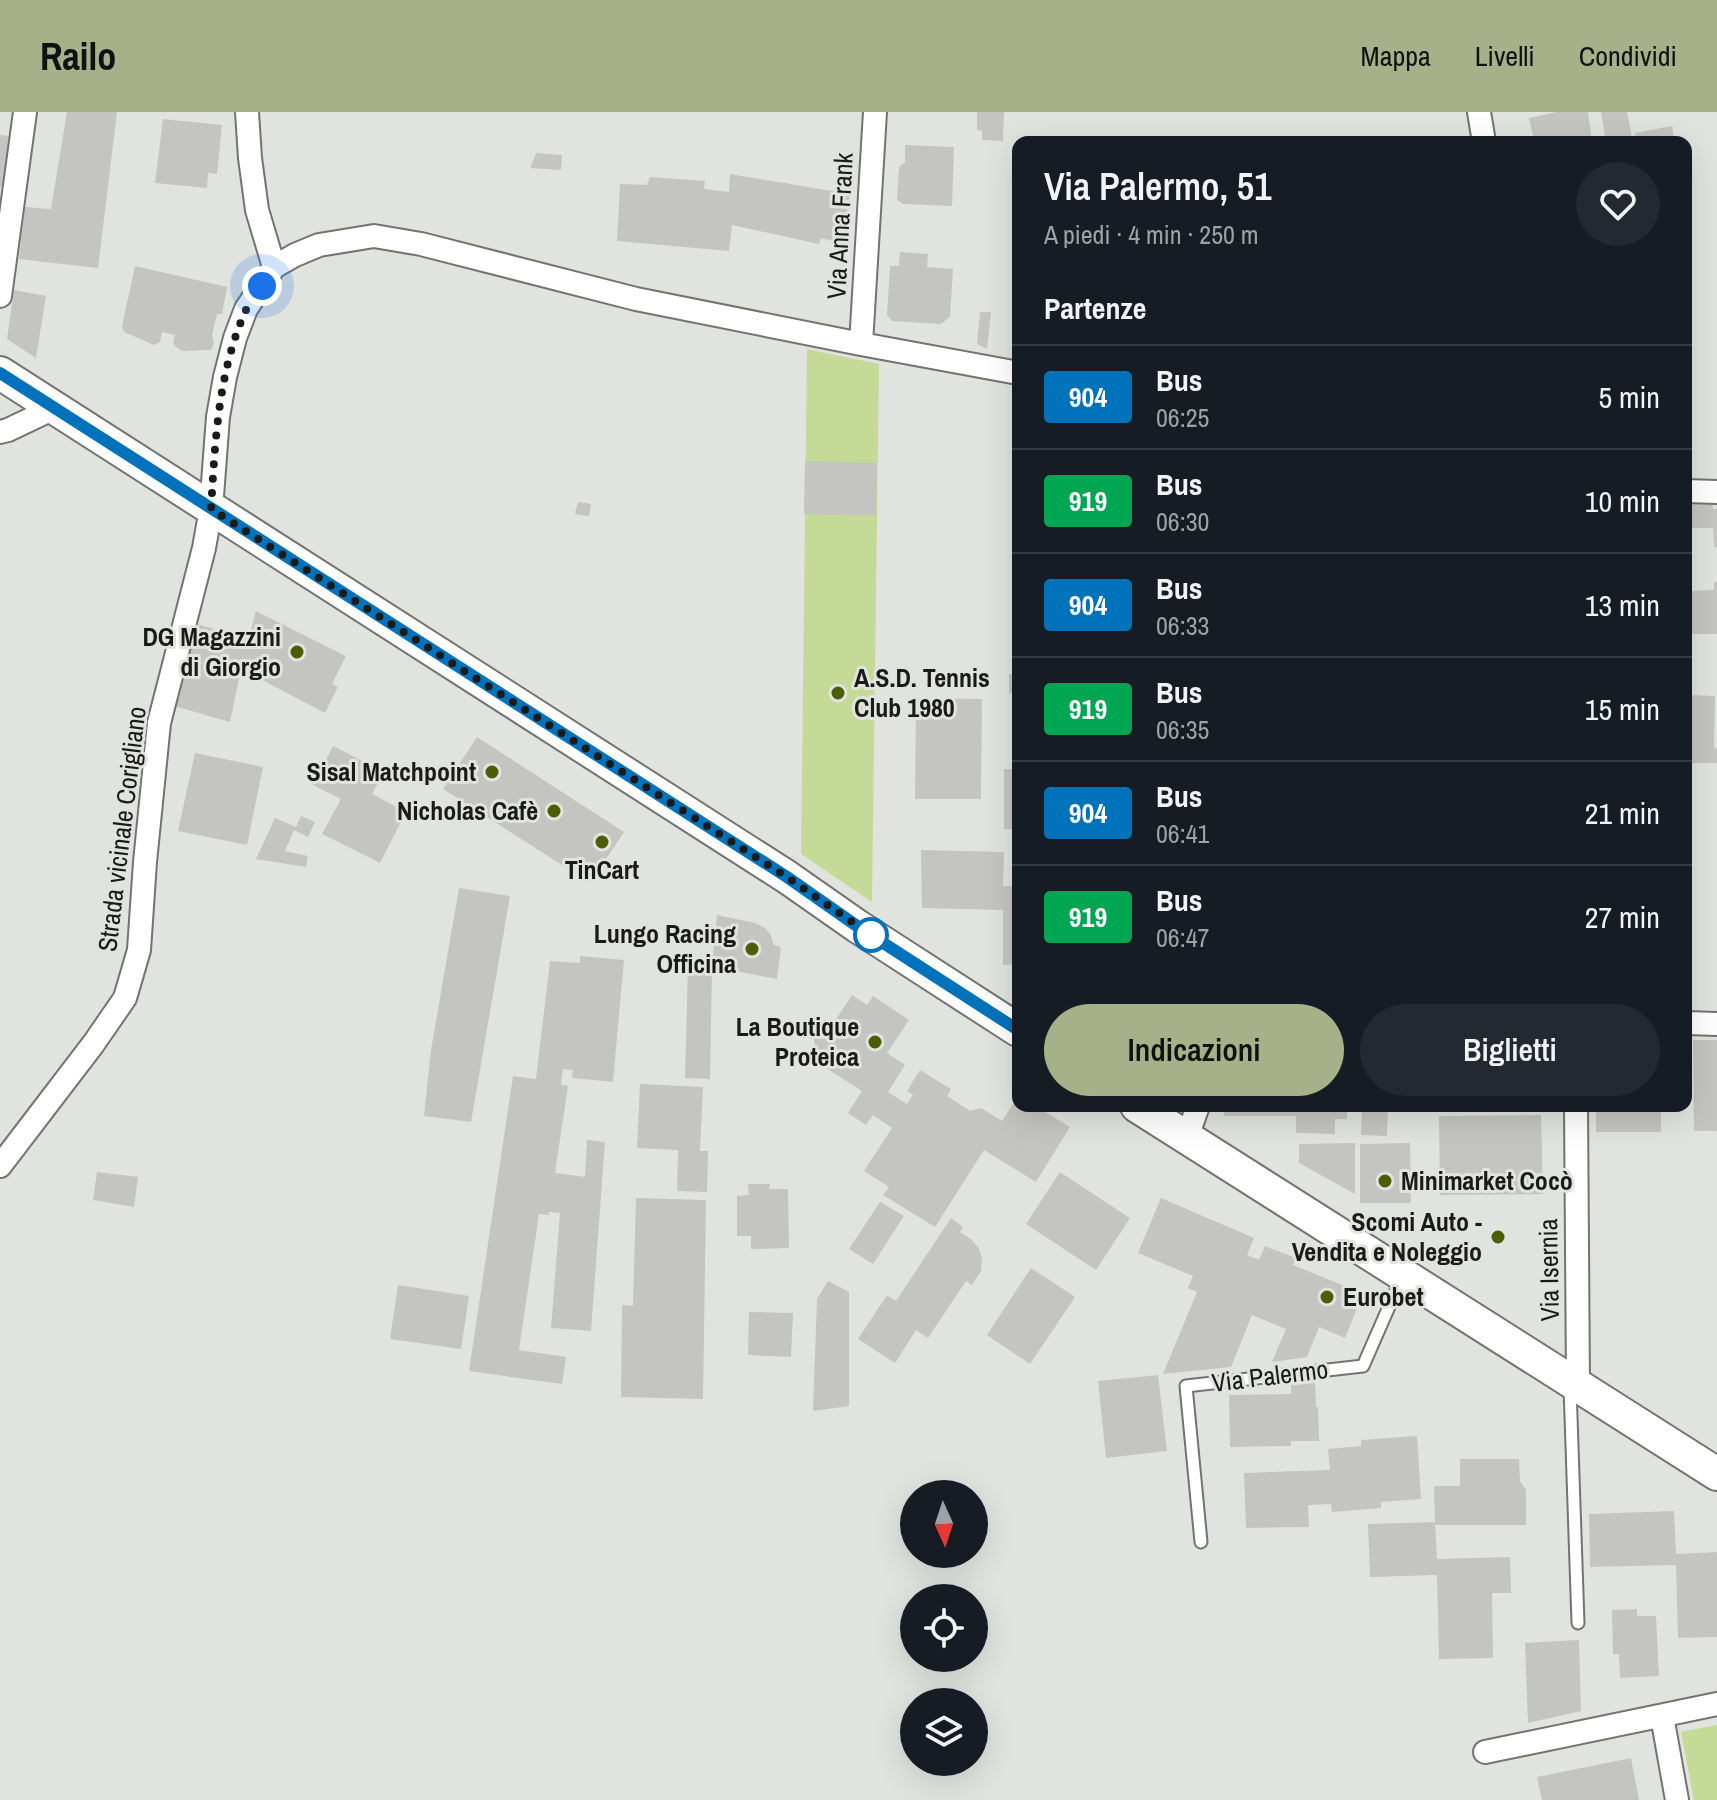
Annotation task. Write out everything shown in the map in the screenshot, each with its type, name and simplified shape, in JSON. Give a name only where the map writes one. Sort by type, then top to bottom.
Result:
[{"type":"main road","points":[[0,373],[787,877],[1012,1026]]},
{"type":"main road","points":[[1147,1112],[1717,1474]]},
{"type":"street","points":[[0,296],[25,112]]},
{"type":"street","points":[[247,112],[257,210],[274,267],[319,245],[374,236],[421,244],[636,299],[1012,372]]},
{"type":"street","name":"Via Anna Frank","points":[[861,344],[875,112]]},
{"type":"street","points":[[1479,112],[1483,136]]},
{"type":"street","name":"Strada vicinale Corigliano","points":[[0,1166],[125,998],[139,950],[159,723],[204,548],[211,509],[218,417],[235,338],[246,309],[274,267]]},
{"type":"street","points":[[0,432],[54,408]]},
{"type":"street","points":[[1692,491],[1717,492]]},
{"type":"street","points":[[1692,1023],[1717,1024]]},
{"type":"street","points":[[1187,1137],[1196,1112]]},
{"type":"street","name":"Via Isernia","points":[[1574,1383],[1576,1112]]},
{"type":"street","points":[[1485,1752],[1717,1704]]},
{"type":"street","points":[[1662,1716],[1677,1800]]},
{"type":"lane","name":"Via Palermo","points":[[1201,1542],[1186,1386],[1363,1366],[1404,1273]]},
{"type":"lane","points":[[1574,1383],[1578,1623]]},
{"type":"green space","name":"A.S.D. Tennis Club 1980","points":[[807,349],[879,364],[872,902],[801,854]]},
{"type":"green space","points":[[1717,1725],[1717,1800],[1694,1800],[1681,1732]]},
{"type":"building","points":[[67,112],[117,112],[98,268],[19,259],[25,207],[51,209]]},
{"type":"building","points":[[977,112],[1004,112],[1003,141],[982,140],[982,131],[977,130]]},
{"type":"building","points":[[1557,112],[1588,112],[1591,136],[1533,136],[1529,118]]},
{"type":"building","points":[[1601,112],[1627,112],[1632,136],[1605,136]]},
{"type":"building","points":[[163,119],[222,125],[217,174],[208,173],[207,188],[155,183]]},
{"type":"building","points":[[1672,126],[1674,136],[1635,136],[1635,133]]},
{"type":"building","points":[[0,135],[9,136],[2,187],[0,187]]},
{"type":"building","points":[[905,145],[954,147],[952,206],[903,204],[897,200],[899,167],[905,162]]},
{"type":"building","points":[[536,153],[562,155],[561,170],[530,168]]},
{"type":"building","points":[[730,174],[850,194],[841,243],[821,238],[819,244],[732,225],[729,251],[617,241],[620,184],[647,185],[650,177],[705,181],[704,189],[729,192]]},
{"type":"building","points":[[900,252],[928,254],[927,267],[953,269],[950,317],[941,324],[892,321],[887,315],[890,266],[899,266]]},
{"type":"building","points":[[135,266],[227,287],[222,314],[217,314],[211,350],[182,351],[173,342],[175,335],[162,332],[160,342],[154,345],[124,332],[122,326]]},
{"type":"building","points":[[14,290],[46,296],[36,358],[7,339]]},
{"type":"building","points":[[980,312],[991,312],[987,349],[977,344]]},
{"type":"building","points":[[805,461],[877,463],[876,516],[804,514]]},
{"type":"building","points":[[578,502],[591,504],[589,516],[575,514]]},
{"type":"building","points":[[1692,502],[1712,502],[1713,509],[1717,509],[1717,547],[1714,547],[1713,528],[1692,528]]},
{"type":"building","points":[[1714,582],[1717,582],[1717,634],[1692,634],[1692,591],[1714,590]]},
{"type":"building","points":[[256,611],[346,656],[332,684],[338,687],[325,713],[241,669],[230,722],[171,705],[192,623],[249,638]]},
{"type":"building","points":[[1009,674],[1012,674],[1012,693],[1009,693]]},
{"type":"building","points":[[1692,695],[1715,696],[1714,748],[1717,748],[1717,763],[1692,763]]},
{"type":"building","points":[[916,698],[982,699],[981,799],[915,799]]},
{"type":"building","points":[[477,737],[624,832],[590,883],[443,789]]},
{"type":"building","points":[[333,746],[384,772],[372,794],[406,812],[380,863],[322,834],[341,799],[313,785]]},
{"type":"building","points":[[195,753],[263,767],[247,845],[178,831]]},
{"type":"building","points":[[1004,769],[1012,769],[1012,829],[1004,829]]},
{"type":"building","points":[[301,816],[315,822],[308,837],[294,830],[285,851],[308,856],[306,867],[256,859],[275,818],[296,827]]},
{"type":"building","points":[[921,850],[1004,852],[1003,886],[1012,886],[1012,964],[1003,965],[1003,910],[922,908]]},
{"type":"building","points":[[459,888],[510,896],[471,1122],[424,1116],[431,1050]]},
{"type":"building","points":[[717,915],[765,928],[774,945],[781,947],[777,979],[712,967]]},
{"type":"building","points":[[580,956],[624,960],[613,1082],[572,1078],[573,1070],[563,1069],[561,1085],[568,1086],[555,1173],[585,1177],[587,1140],[605,1142],[591,1331],[551,1328],[560,1213],[539,1214],[519,1350],[566,1357],[562,1384],[469,1371],[513,1076],[536,1079],[550,961],[580,963]]},
{"type":"building","points":[[688,964],[712,967],[710,1079],[685,1078]]},
{"type":"building","points":[[852,995],[867,1005],[873,996],[909,1020],[887,1053],[905,1065],[888,1092],[907,1104],[913,1095],[907,1091],[920,1070],[951,1089],[947,1096],[970,1111],[981,1108],[1002,1121],[1012,1105],[1012,1112],[1045,1112],[1070,1127],[1036,1182],[984,1150],[935,1227],[883,1195],[889,1187],[864,1171],[892,1128],[873,1115],[866,1125],[848,1113],[862,1091],[817,1062],[813,1032],[823,1039]]},
{"type":"building","points":[[1693,1040],[1717,1040],[1717,1131],[1694,1131]]},
{"type":"building","points":[[640,1084],[703,1087],[700,1151],[708,1151],[707,1192],[677,1191],[678,1150],[637,1148]]},
{"type":"building","points":[[1224,1112],[1347,1112],[1347,1119],[1335,1119],[1335,1134],[1296,1133],[1296,1116],[1224,1116]]},
{"type":"building","points":[[1362,1112],[1388,1112],[1387,1136],[1361,1135]]},
{"type":"building","points":[[1596,1112],[1661,1112],[1661,1132],[1596,1132]]},
{"type":"building","points":[[1541,1115],[1543,1194],[1440,1195],[1439,1116]]},
{"type":"building","points":[[1355,1143],[1355,1194],[1299,1163],[1299,1144]]},
{"type":"building","points":[[1410,1143],[1411,1203],[1360,1203],[1360,1144]]},
{"type":"building","points":[[97,1172],[138,1177],[134,1207],[93,1200]]},
{"type":"building","points":[[1060,1172],[1130,1218],[1096,1270],[1026,1224]]},
{"type":"building","points":[[748,1184],[770,1184],[769,1189],[788,1189],[789,1248],[751,1249],[751,1236],[737,1236],[737,1196],[749,1195]]},
{"type":"building","points":[[636,1198],[706,1200],[703,1399],[621,1397],[622,1305],[633,1306]]},
{"type":"building","points":[[1161,1198],[1254,1238],[1247,1255],[1259,1260],[1265,1246],[1296,1258],[1293,1265],[1352,1289],[1349,1296],[1360,1301],[1345,1338],[1319,1327],[1307,1357],[1272,1362],[1286,1329],[1252,1315],[1231,1367],[1163,1374],[1197,1292],[1188,1288],[1193,1276],[1138,1253]]},
{"type":"building","points":[[880,1202],[904,1216],[873,1264],[849,1249]]},
{"type":"building","points":[[951,1218],[963,1227],[960,1232],[979,1249],[981,1271],[972,1285],[966,1281],[928,1338],[916,1330],[895,1363],[858,1339],[887,1295],[896,1301]]},
{"type":"building","points":[[1031,1268],[1075,1297],[1030,1364],[987,1335]]},
{"type":"building","points":[[828,1281],[849,1292],[849,1406],[813,1411],[817,1299]]},
{"type":"building","points":[[398,1285],[469,1296],[461,1349],[390,1339]]},
{"type":"building","points":[[749,1312],[793,1313],[791,1357],[748,1355]]},
{"type":"building","points":[[1158,1375],[1167,1451],[1106,1458],[1098,1381]]},
{"type":"building","points":[[1315,1383],[1319,1441],[1291,1441],[1291,1446],[1230,1447],[1229,1395],[1291,1394],[1291,1385]]},
{"type":"building","points":[[1417,1436],[1421,1499],[1381,1502],[1381,1508],[1332,1512],[1331,1504],[1308,1505],[1309,1527],[1246,1528],[1244,1473],[1330,1470],[1328,1449],[1361,1446],[1361,1440]]},
{"type":"building","points":[[1460,1459],[1519,1459],[1520,1481],[1526,1490],[1526,1525],[1435,1525],[1434,1486],[1460,1486]]},
{"type":"building","points":[[1674,1511],[1676,1554],[1717,1552],[1717,1637],[1678,1638],[1676,1565],[1590,1567],[1589,1514]]},
{"type":"building","points":[[1435,1522],[1437,1559],[1510,1557],[1511,1593],[1492,1593],[1493,1658],[1439,1659],[1437,1575],[1370,1577],[1368,1524]]},
{"type":"building","points":[[1637,1609],[1637,1616],[1656,1616],[1659,1676],[1620,1678],[1619,1654],[1613,1654],[1612,1610]]},
{"type":"building","points":[[1579,1640],[1581,1711],[1528,1723],[1525,1643]]},
{"type":"building","points":[[1631,1758],[1639,1800],[1542,1800],[1537,1777]]},
{"type":"bus line","name":"904","points":[[0,373],[787,877],[1012,1026]]},
{"type":"place","name":"DG Magazzini di Giorgio","points":[[297,652]]},
{"type":"place","name":"A.S.D. Tennis Club 1980","points":[[838,693]]},
{"type":"place","name":"Sisal Matchpoint","points":[[492,772]]},
{"type":"place","name":"Nicholas Cafè","points":[[554,811]]},
{"type":"place","name":"TinCart","points":[[602,842]]},
{"type":"place","name":"Lungo Racing Officina","points":[[752,949]]},
{"type":"place","name":"La Boutique Proteica","points":[[875,1042]]},
{"type":"place","name":"Minimarket Cocò","points":[[1385,1181]]},
{"type":"place","name":"Scomi Auto - Vendita e Noleggio","points":[[1498,1237]]},
{"type":"place","name":"Eurobet","points":[[1327,1297]]},
{"type":"route","points":[[262,286],[246,309],[225,377],[218,417],[211,509],[787,877],[871,935]]}]
